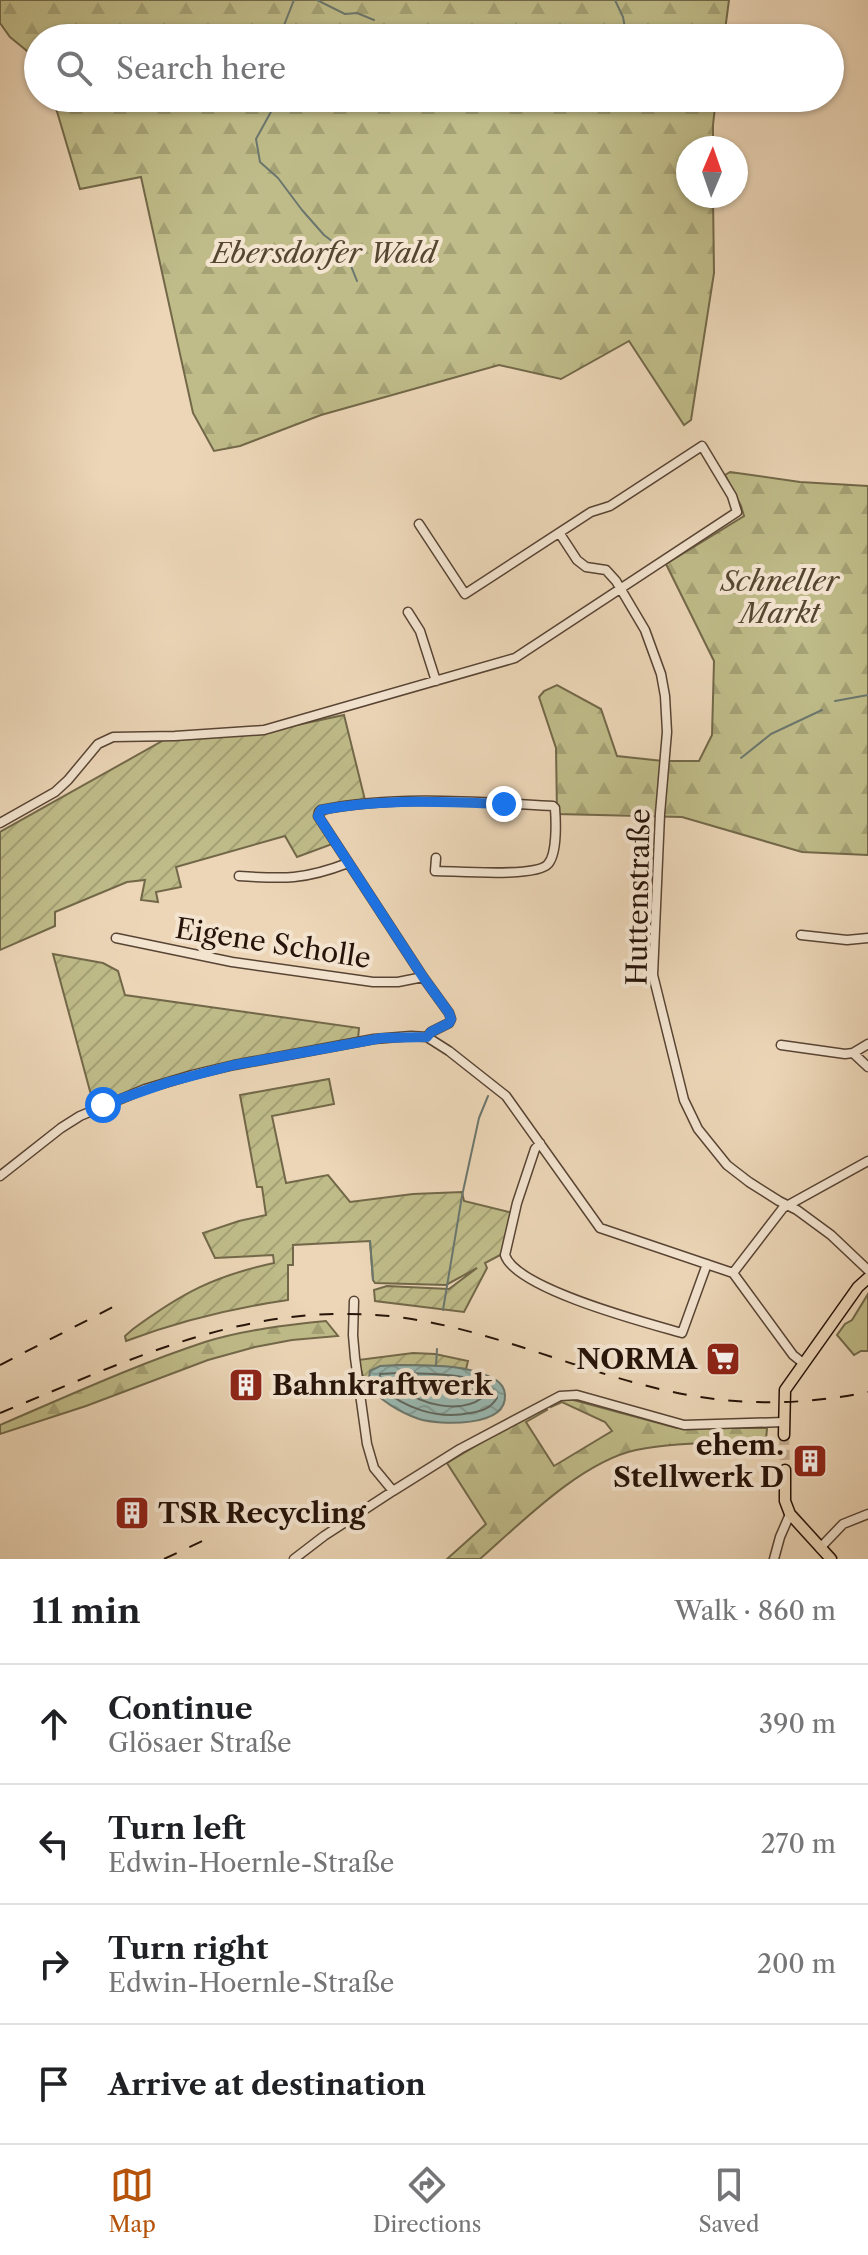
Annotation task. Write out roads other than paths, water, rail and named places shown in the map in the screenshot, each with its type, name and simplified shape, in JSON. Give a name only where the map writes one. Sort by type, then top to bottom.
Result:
[{"type":"main road","points":[[784,1435],[784,1393],[858,1287],[868,1278]]},
{"type":"main road","points":[[785,1470],[785,1501],[790,1514],[831,1559]]},
{"type":"street","points":[[0,823],[62,787],[98,744],[113,737],[264,730],[515,658],[737,512],[732,496],[702,446],[610,506],[591,512],[465,594],[419,524]]},
{"type":"street","points":[[560,534],[577,560],[586,567],[606,570],[621,589]]},
{"type":"street","name":"Huttenstraße","points":[[621,589],[650,642],[665,696],[667,732],[653,975],[679,1084],[690,1115],[716,1154],[749,1182],[797,1210],[831,1235],[868,1270]]},
{"type":"street","points":[[408,612],[420,631],[436,681]]},
{"type":"street","points":[[427,1037],[449,1023],[449,1013],[318,816],[321,810],[364,802],[422,801],[555,808],[555,841],[551,861],[540,871],[435,871],[436,858]]},
{"type":"street","points":[[239,876],[294,879],[348,863]]},
{"type":"street","points":[[801,935],[847,940],[868,938]]},
{"type":"street","name":"Eigene Scholle","points":[[116,938],[232,962],[373,982],[398,982],[423,977]]},
{"type":"street","points":[[0,1176],[80,1116],[160,1084],[234,1065],[374,1039],[427,1037],[506,1096],[600,1228],[733,1273],[793,1355],[803,1363]]},
{"type":"street","points":[[781,1045],[853,1053],[868,1044]]},
{"type":"street","points":[[853,1053],[868,1067]]},
{"type":"street","points":[[540,1143],[535,1149],[517,1203],[505,1255],[506,1260],[518,1270],[566,1296],[682,1333],[707,1264]]},
{"type":"street","points":[[733,1273],[787,1205],[868,1161]]},
{"type":"street","points":[[354,1301],[355,1358],[367,1444],[374,1468],[393,1491]]},
{"type":"street","points":[[294,1559],[324,1536],[472,1442],[560,1396],[577,1395],[684,1425],[784,1422]]},
{"type":"street","points":[[774,1559],[790,1514]]},
{"type":"street","points":[[820,1548],[843,1524],[868,1514]]},
{"type":"water","points":[[380,1366],[448,1366],[485,1375],[502,1386],[505,1395],[503,1406],[495,1414],[470,1422],[419,1419],[384,1401],[368,1385],[371,1382],[370,1371]]},
{"type":"waterway","points":[[285,24],[294,0]]},
{"type":"waterway","points":[[317,0],[345,14],[357,13],[374,20]]},
{"type":"waterway","points":[[615,0],[624,24]]},
{"type":"waterway","points":[[271,112],[256,139],[260,162],[278,178],[324,235],[345,251],[357,281]]},
{"type":"waterway","points":[[835,701],[868,695]]},
{"type":"waterway","points":[[741,758],[771,734],[822,710]]},
{"type":"waterway","points":[[443,1310],[462,1196],[479,1118],[488,1096]]},
{"type":"waterway","points":[[370,1241],[373,1280]]},
{"type":"waterway","points":[[436,1366],[437,1349]]},
{"type":"tunnel","points":[[784,1435],[785,1470]]},
{"type":"railway","points":[[0,1365],[115,1306]]},
{"type":"railway","points":[[0,1413],[189,1339],[285,1318],[336,1314],[424,1321],[493,1338],[629,1381],[715,1399],[792,1402],[868,1392]]},
{"type":"railway","points":[[164,1559],[213,1536]]},
{"type":"place","name":"NORMA","points":[[723,1359]]},
{"type":"place","name":"Bahnkraftwerk","points":[[246,1385]]},
{"type":"place","name":"ehem. Stellwerk D","points":[[810,1461]]},
{"type":"place","name":"TSR Recycling","points":[[132,1513]]},
{"type":"park label","name":"Ebersdorfer Wald","points":[[324,253]]},
{"type":"park label","name":"Schneller Markt","points":[[780,597]]}]
